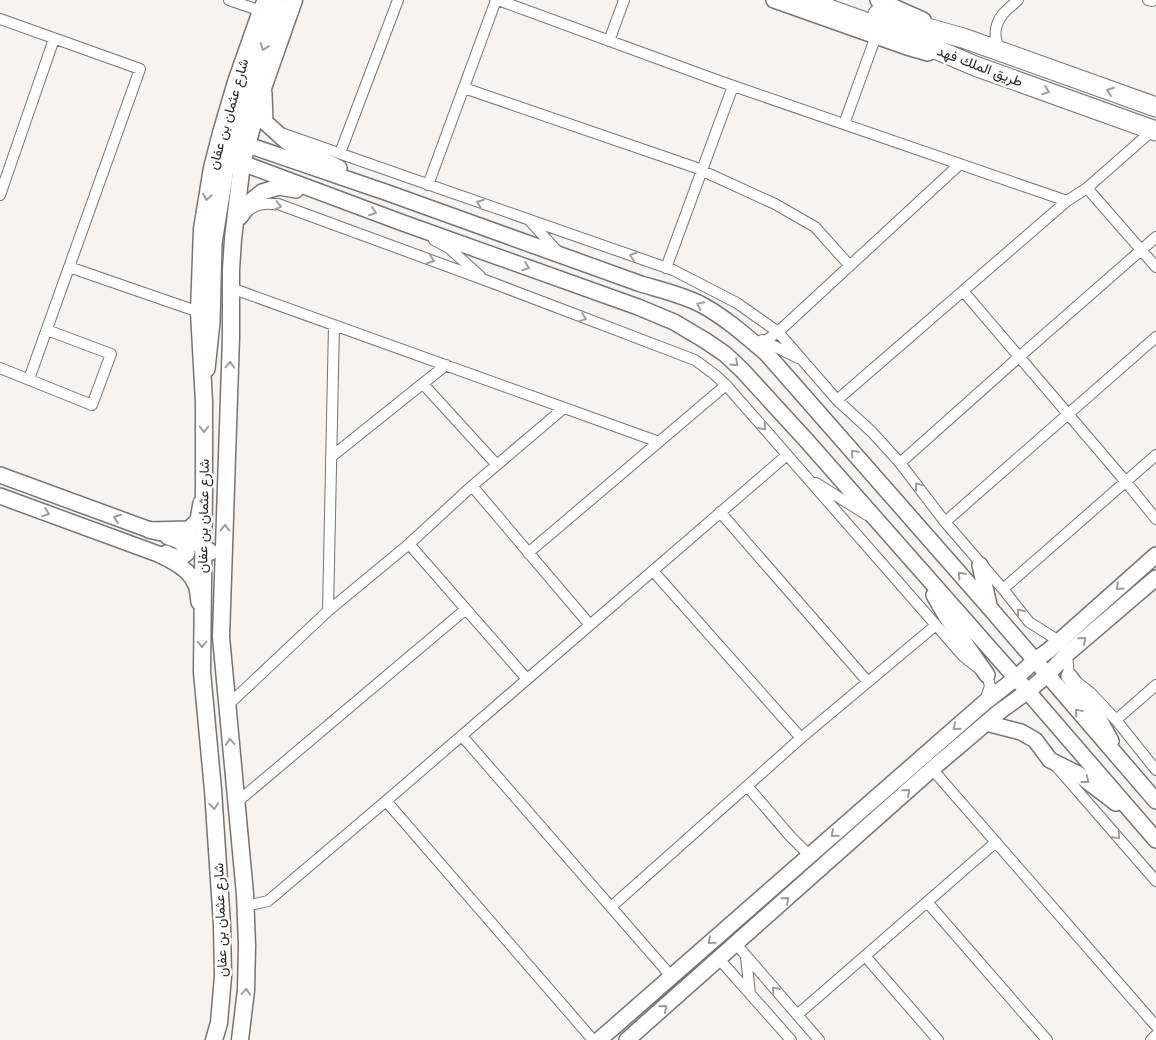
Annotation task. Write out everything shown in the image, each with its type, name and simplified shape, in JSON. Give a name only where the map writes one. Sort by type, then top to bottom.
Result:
[{"type":"highway","name":"طريق الملك فهد","points":[[804,0],[907,37],[975,66],[1155,130]]},
{"type":"highway","name":"طريق الملك فهد","points":[[839,0],[886,17],[962,38],[1156,107]]},
{"type":"main road","name":"شارع عثمان بن عفان","points":[[240,1040],[246,990],[247,945],[221,637],[233,239],[242,163],[264,88],[294,0]]},
{"type":"main road","name":"شارع عثمان بن عفان","points":[[214,1040],[219,1023],[223,976],[214,800],[202,672],[204,402],[199,312],[202,229],[212,168],[236,82],[264,6]]},
{"type":"main road","points":[[150,530],[188,538],[203,546],[211,553],[221,569],[223,583]]},
{"type":"main road","points":[[222,944],[231,980],[224,1040]]},
{"type":"street","points":[[229,0],[264,6]]},
{"type":"street","points":[[204,402],[212,322],[214,242],[229,151],[278,0]]},
{"type":"street","points":[[340,153],[398,0]]},
{"type":"street","points":[[428,184],[497,0],[733,86],[1067,201]]},
{"type":"street","points":[[609,41],[624,0]]},
{"type":"street","points":[[774,0],[907,47],[975,66]]},
{"type":"street","points":[[878,0],[962,38]]},
{"type":"street","points":[[1006,53],[999,48],[995,36],[999,19],[1018,0]]},
{"type":"street","points":[[1148,0],[1154,0]]},
{"type":"street","points":[[0,19],[140,69],[29,379]]},
{"type":"street","points":[[844,124],[876,36]]},
{"type":"street","points":[[0,195],[54,38]]},
{"type":"street","points":[[666,268],[733,86]]},
{"type":"street","points":[[264,88],[265,122],[274,131],[287,142],[388,193]]},
{"type":"street","points":[[464,88],[694,166],[775,204],[815,227],[850,266]]},
{"type":"street","points":[[837,400],[1067,201],[1087,188],[1155,130]]},
{"type":"street","points":[[274,131],[672,270],[737,303],[778,332],[837,400],[872,432],[900,463],[945,522],[980,565],[1003,589],[1028,622],[1063,647],[1069,676],[1094,710],[1127,768]]},
{"type":"street","points":[[229,151],[248,145],[388,193],[682,297],[702,305],[731,324],[766,353],[989,607],[1156,802]]},
{"type":"street","points":[[229,151],[242,163],[638,307],[674,322],[725,354],[807,441],[917,565],[1156,840]]},
{"type":"street","points":[[765,341],[778,332],[960,164]]},
{"type":"street","points":[[233,239],[240,217],[252,200],[262,192],[279,187],[339,199]]},
{"type":"street","points":[[1087,188],[1156,267]]},
{"type":"street","points":[[240,217],[255,205],[278,204],[486,280],[695,360],[726,385],[963,656],[987,675]]},
{"type":"street","points":[[529,220],[562,256]]},
{"type":"street","points":[[403,223],[449,248],[486,280]]},
{"type":"street","points":[[900,463],[1156,237]]},
{"type":"street","points":[[69,268],[199,312]]},
{"type":"street","points":[[231,288],[659,442]]},
{"type":"street","points":[[963,291],[1126,482],[1156,520]]},
{"type":"street","points":[[731,324],[805,362]]},
{"type":"street","points":[[328,611],[334,325]]},
{"type":"street","points":[[0,368],[92,405],[111,354],[47,330]]},
{"type":"street","points":[[945,522],[1156,336]]},
{"type":"street","points":[[331,457],[446,365]]},
{"type":"street","points":[[423,384],[497,464]]},
{"type":"street","points":[[528,553],[726,385]]},
{"type":"street","points":[[227,706],[328,611],[409,544],[497,464],[564,408]]},
{"type":"street","points":[[245,906],[268,901],[787,455]]},
{"type":"street","points":[[1003,589],[1156,455]]},
{"type":"street","points":[[0,476],[181,542],[186,548],[187,553],[183,557],[177,558],[160,550],[130,544]]},
{"type":"street","points":[[806,477],[876,520]]},
{"type":"street","points":[[472,486],[590,625]]},
{"type":"street","points":[[150,530],[189,529],[198,520],[204,489]]},
{"type":"street","points":[[0,496],[158,554],[177,564],[188,573],[196,584],[202,613]]},
{"type":"street","points":[[720,512],[868,682]]},
{"type":"street","points":[[409,544],[527,679]]},
{"type":"street","points":[[627,1040],[932,769],[999,712],[1047,675],[1063,647],[1156,556]]},
{"type":"street","points":[[917,565],[946,616],[987,675],[990,686],[984,703]]},
{"type":"street","points":[[980,565],[989,607]]},
{"type":"street","points":[[653,571],[801,738]]},
{"type":"street","points":[[599,1040],[1035,660],[1048,651],[1063,647],[1156,578]]},
{"type":"street","points":[[236,803],[466,609]]},
{"type":"street","points":[[611,907],[801,738],[936,625]]},
{"type":"street","points":[[1069,676],[1091,693],[1116,720],[1156,770]]},
{"type":"street","points":[[1116,720],[1156,685]]},
{"type":"street","points":[[986,723],[1021,732],[1035,740],[1050,760],[1156,881]]},
{"type":"street","points":[[462,736],[671,976]]},
{"type":"street","points":[[1050,760],[1078,774],[1141,823]]},
{"type":"street","points":[[932,769],[1156,1026]]},
{"type":"street","points":[[747,786],[809,855]]},
{"type":"street","points":[[386,801],[593,1040]]},
{"type":"street","points":[[797,1015],[996,842]]},
{"type":"street","points":[[927,902],[1048,1040]]},
{"type":"street","points":[[736,944],[819,1040]]},
{"type":"street","points":[[746,956],[750,994]]},
{"type":"street","points":[[865,956],[938,1040]]},
{"type":"street","points":[[719,959],[791,1040]]},
{"type":"street","points":[[1151,1040],[1156,1036]]}]
